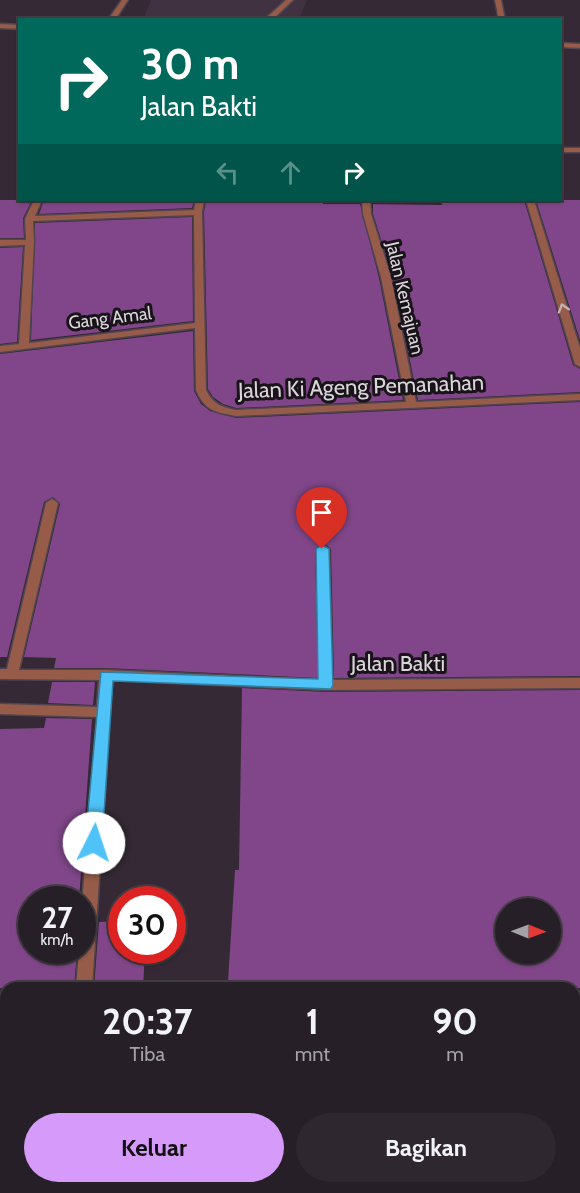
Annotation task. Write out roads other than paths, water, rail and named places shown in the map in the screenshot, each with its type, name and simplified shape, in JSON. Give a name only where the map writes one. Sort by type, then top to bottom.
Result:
[{"type":"street","points":[[112,18],[125,0]]},
{"type":"street","points":[[269,18],[290,0]]},
{"type":"street","points":[[498,0],[502,18]]},
{"type":"street","points":[[0,26],[18,27]]},
{"type":"street","points":[[562,45],[580,46]]},
{"type":"street","points":[[562,150],[580,150]]},
{"type":"street","points":[[24,345],[30,219],[38,201]]},
{"type":"street","name":"Jalan Ki Ageng Pemanahan","points":[[200,201],[198,212],[201,390],[206,402],[214,408],[236,413],[580,397]]},
{"type":"street","name":"Jalan Kemajuan","points":[[366,201],[367,214],[386,277],[412,405]]},
{"type":"street","points":[[530,201],[580,364]]},
{"type":"street","points":[[30,219],[198,212]]},
{"type":"street","points":[[0,243],[30,242]]},
{"type":"street","name":"Gang Amal","points":[[0,349],[200,325]]},
{"type":"street","points":[[6,674],[52,503]]},
{"type":"street","points":[[322,549],[326,685]]},
{"type":"street","name":"Jalan Bakti","points":[[6,674],[106,675],[326,685],[580,683]]},
{"type":"street","points":[[84,982],[106,675]]},
{"type":"street","points":[[0,709],[103,712]]}]
